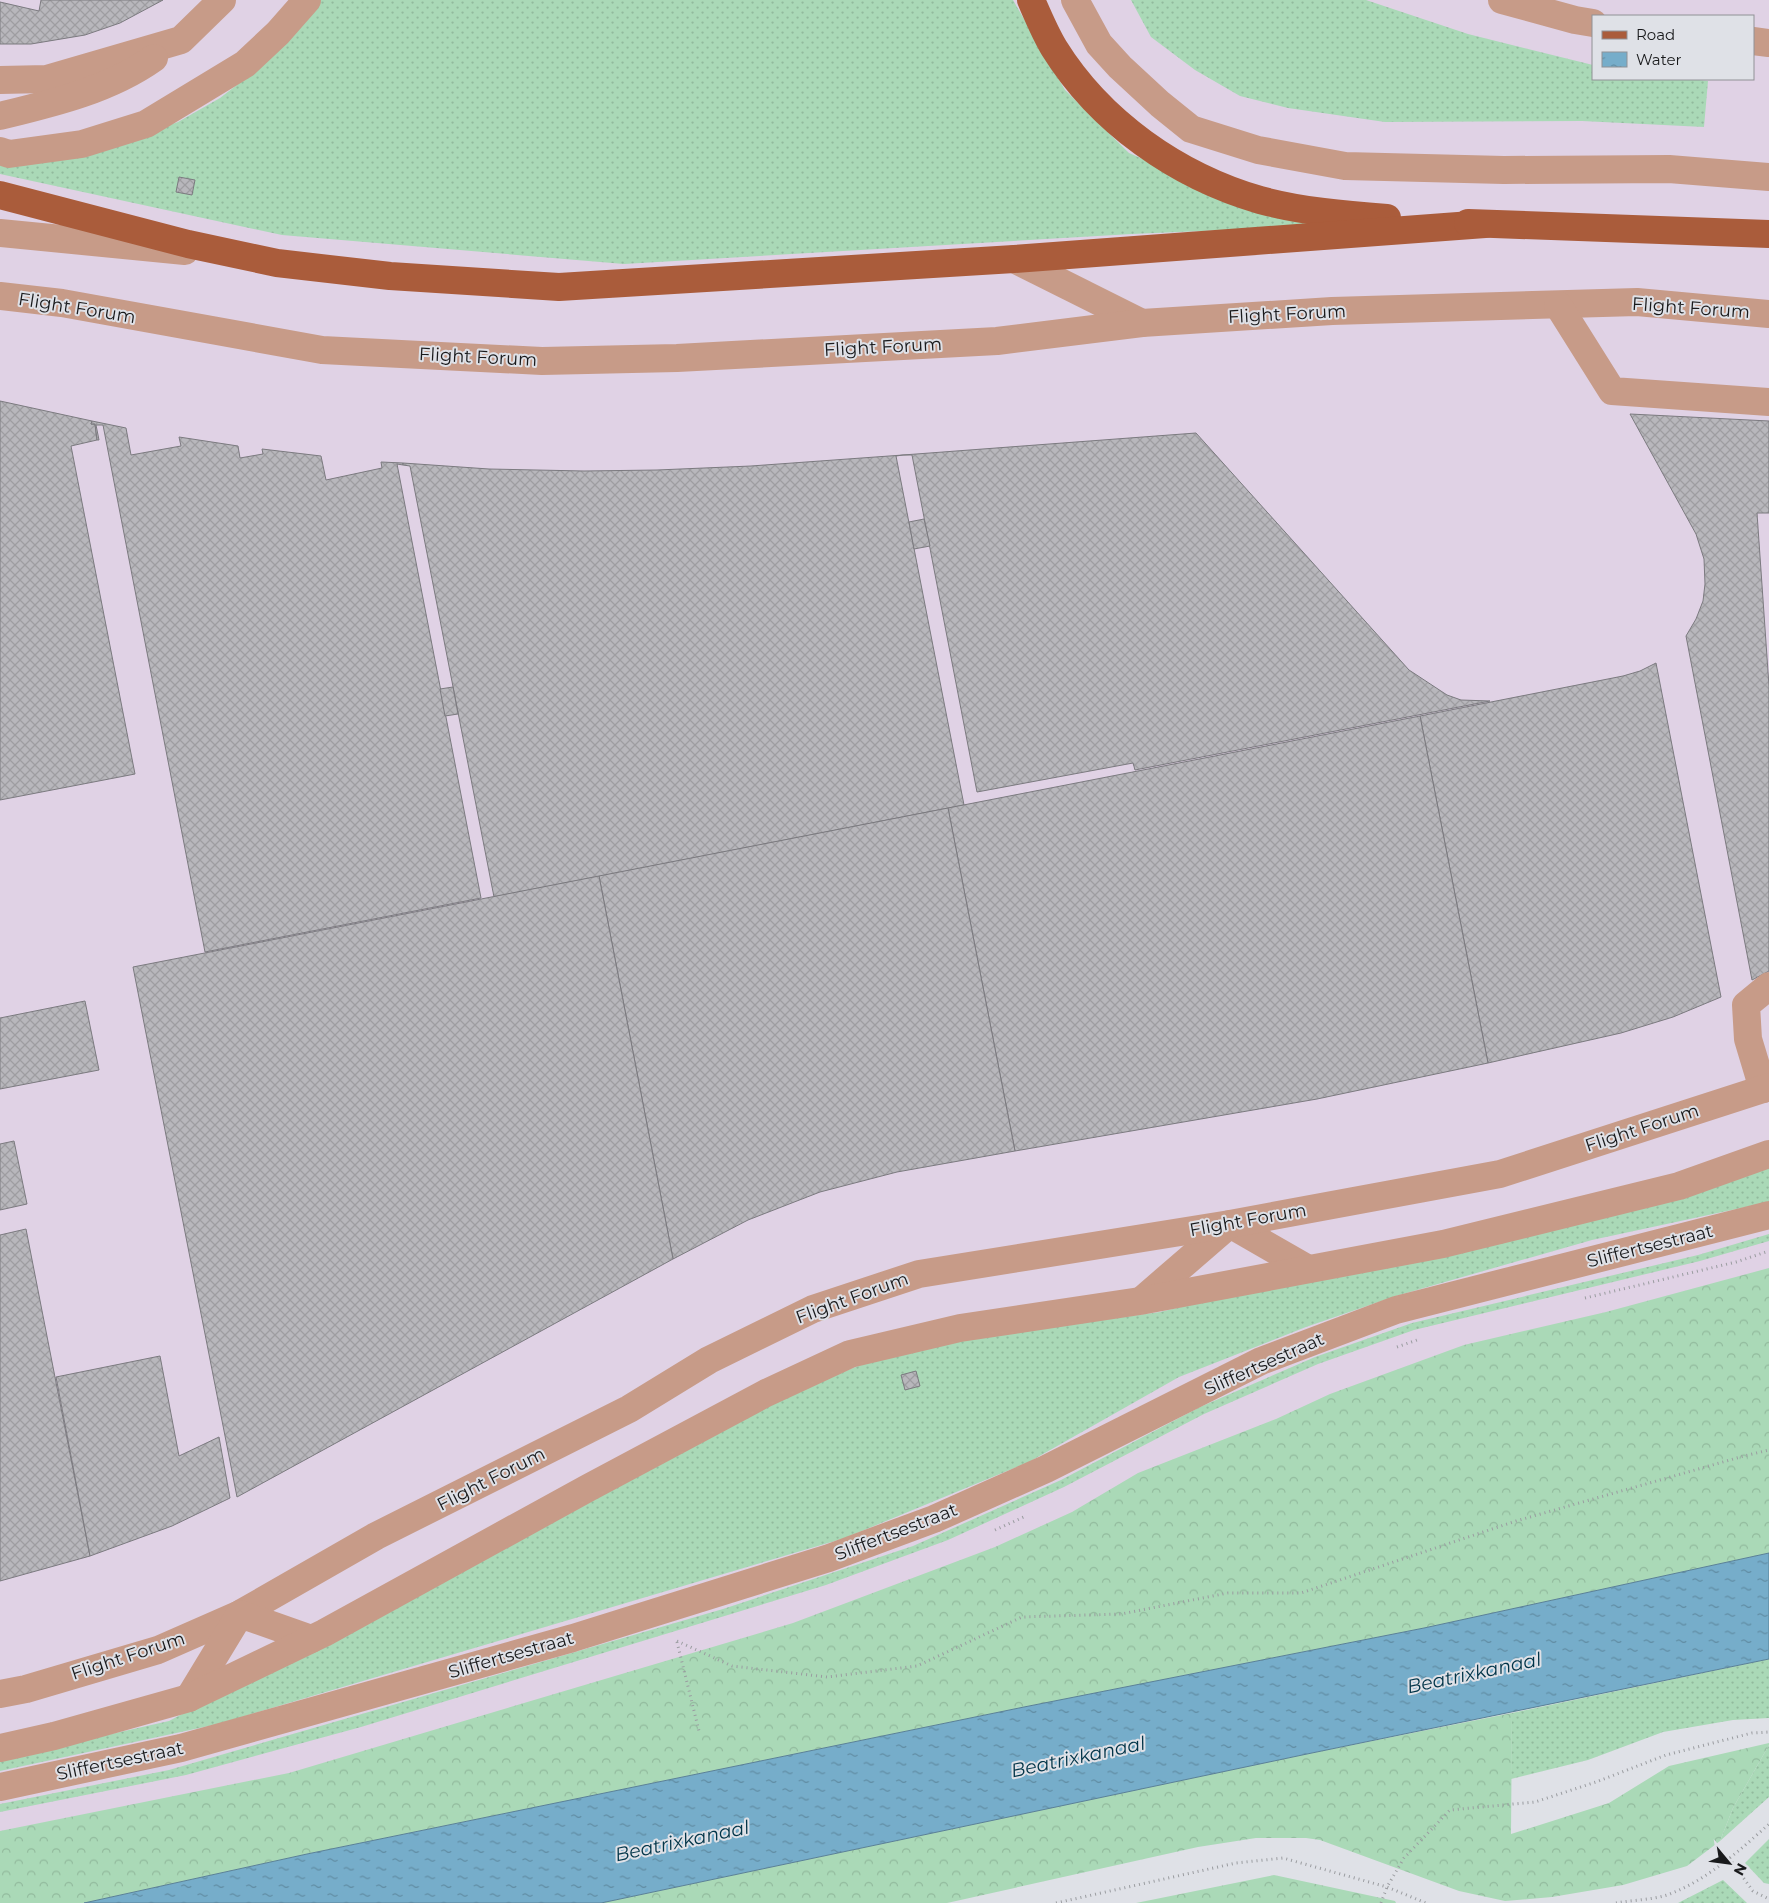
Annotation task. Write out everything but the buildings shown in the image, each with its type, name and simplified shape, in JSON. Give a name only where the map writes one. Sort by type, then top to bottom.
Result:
[{"type":"main road","points":[[1031,0],[1054,48],[1078,79],[1116,121],[1160,154],[1218,184],[1260,200],[1334,214],[1485,224],[1769,234]]},
{"type":"main road","points":[[0,195],[188,244],[277,263],[390,276],[559,287],[1014,259],[1485,224]]},
{"type":"street","points":[[0,116],[70,99],[136,72],[181,40],[222,0]]},
{"type":"street","points":[[0,152],[9,154],[82,144],[146,124],[245,64],[278,33],[307,0]]},
{"type":"street","points":[[1074,0],[1099,44],[1120,67],[1160,104],[1191,129],[1258,150],[1345,166],[1504,170],[1669,169],[1769,177]]},
{"type":"street","points":[[1502,0],[1592,23]]},
{"type":"street","points":[[0,80],[47,79],[181,40]]},
{"type":"street","points":[[1754,42],[1769,42]]},
{"type":"street","points":[[0,233],[258,259]]},
{"type":"street","points":[[1014,259],[1142,323]]},
{"type":"street","name":"Flight Forum","points":[[0,296],[62,303],[322,350],[542,361],[678,358],[997,341],[1142,323],[1332,311],[1637,302],[1769,314]]},
{"type":"street","points":[[1558,305],[1612,391],[1769,402]]},
{"type":"street","points":[[1766,1088],[1748,1040],[1746,1005],[1769,986]]},
{"type":"street","name":"Flight Forum","points":[[0,1694],[26,1689],[158,1650],[240,1614],[376,1536],[629,1409],[709,1360],[813,1309],[919,1274],[1230,1224],[1500,1174],[1766,1088]]},
{"type":"street","points":[[0,1748],[54,1736],[189,1698],[312,1639],[588,1488],[758,1398],[850,1354],[960,1328],[1140,1301],[1443,1244],[1679,1186],[1769,1154]]},
{"type":"street","name":"Sliffertsestraat","points":[[0,1787],[200,1742],[573,1638],[829,1558],[934,1519],[1046,1469],[1261,1361],[1396,1310],[1769,1215]]},
{"type":"street","points":[[1140,1301],[1230,1224],[1308,1269]]},
{"type":"street","points":[[189,1698],[240,1614],[312,1639]]},
{"type":"path","points":[[698,1731],[677,1641],[732,1666],[827,1677],[917,1666],[1022,1617],[1121,1614],[1228,1593],[1302,1593],[1516,1520],[1734,1458],[1769,1450]]},
{"type":"path","points":[[1381,1903],[1404,1858],[1450,1810],[1535,1802],[1596,1782],[1666,1755],[1752,1733],[1769,1732]]},
{"type":"path","points":[[1616,1903],[1666,1895],[1697,1880],[1729,1858],[1769,1824]]},
{"type":"path","points":[[1056,1903],[1236,1863],[1283,1858],[1388,1887],[1426,1903]]},
{"type":"path","points":[[1729,1858],[1752,1891],[1769,1899]]},
{"type":"path","points":[[1414,1898],[1415,1903]]},
{"type":"shaded area","points":[[0,0],[1769,0],[1769,1274],[937,1581],[303,1786],[0,1845]]},
{"type":"green space","points":[[318,0],[1013,0],[1065,90],[1129,153],[1230,197],[1319,226],[1132,234],[624,264],[282,235],[0,174],[0,162],[142,135],[178,122],[220,98],[264,64]]},
{"type":"green space","points":[[1131,0],[1366,0],[1468,34],[1592,65],[1592,80],[1708,81],[1704,127],[1582,121],[1385,122],[1288,108],[1240,96],[1195,70],[1151,37]]},
{"type":"green space","points":[[1769,1164],[1769,1202],[1592,1240],[1396,1296],[1306,1327],[1179,1377],[1029,1462],[845,1538],[218,1724],[0,1771],[0,1759],[169,1721],[769,1401],[876,1359],[985,1336],[1160,1312]]},
{"type":"green space","points":[[1769,1234],[1769,1241],[1700,1261],[1414,1330],[1318,1364],[1204,1414],[1064,1487],[948,1540],[826,1585],[361,1727],[186,1775],[0,1812],[0,1804],[169,1770],[723,1609],[913,1546],[1061,1480],[1200,1407],[1315,1357],[1412,1323],[1698,1255]]},
{"type":"green space","points":[[1769,1268],[1769,1553],[1424,1628],[1024,1707],[307,1854],[84,1903],[0,1903],[0,1831],[289,1773],[793,1623],[995,1547],[1072,1512],[1138,1473],[1276,1419],[1330,1394],[1464,1345],[1606,1312]]},
{"type":"green space","points":[[1769,1659],[1769,1718],[1733,1720],[1663,1732],[1588,1760],[1511,1779],[1512,1713]]},
{"type":"green space","points":[[1512,1713],[1511,1834],[1609,1803],[1669,1766],[1769,1743],[1769,1745],[1733,1808],[1720,1841],[1687,1866],[1623,1885],[1552,1897],[1505,1901],[1459,1891],[1320,1840],[1306,1838],[1256,1838],[1198,1847],[947,1903],[601,1903],[1307,1754]]},
{"type":"green space","points":[[1769,1745],[1769,1797],[1720,1841],[1733,1808]]},
{"type":"green space","points":[[1769,1839],[1769,1884],[1764,1883],[1745,1863]]},
{"type":"green space","points":[[1274,1875],[1395,1901],[1396,1903],[1136,1903]]},
{"type":"green space","points":[[1723,1880],[1747,1903],[1678,1903]]},
{"type":"water","name":"Beatrixkanaal","points":[[1769,1553],[1769,1659],[601,1903],[84,1903],[307,1854],[1024,1707],[1424,1628]]}]
